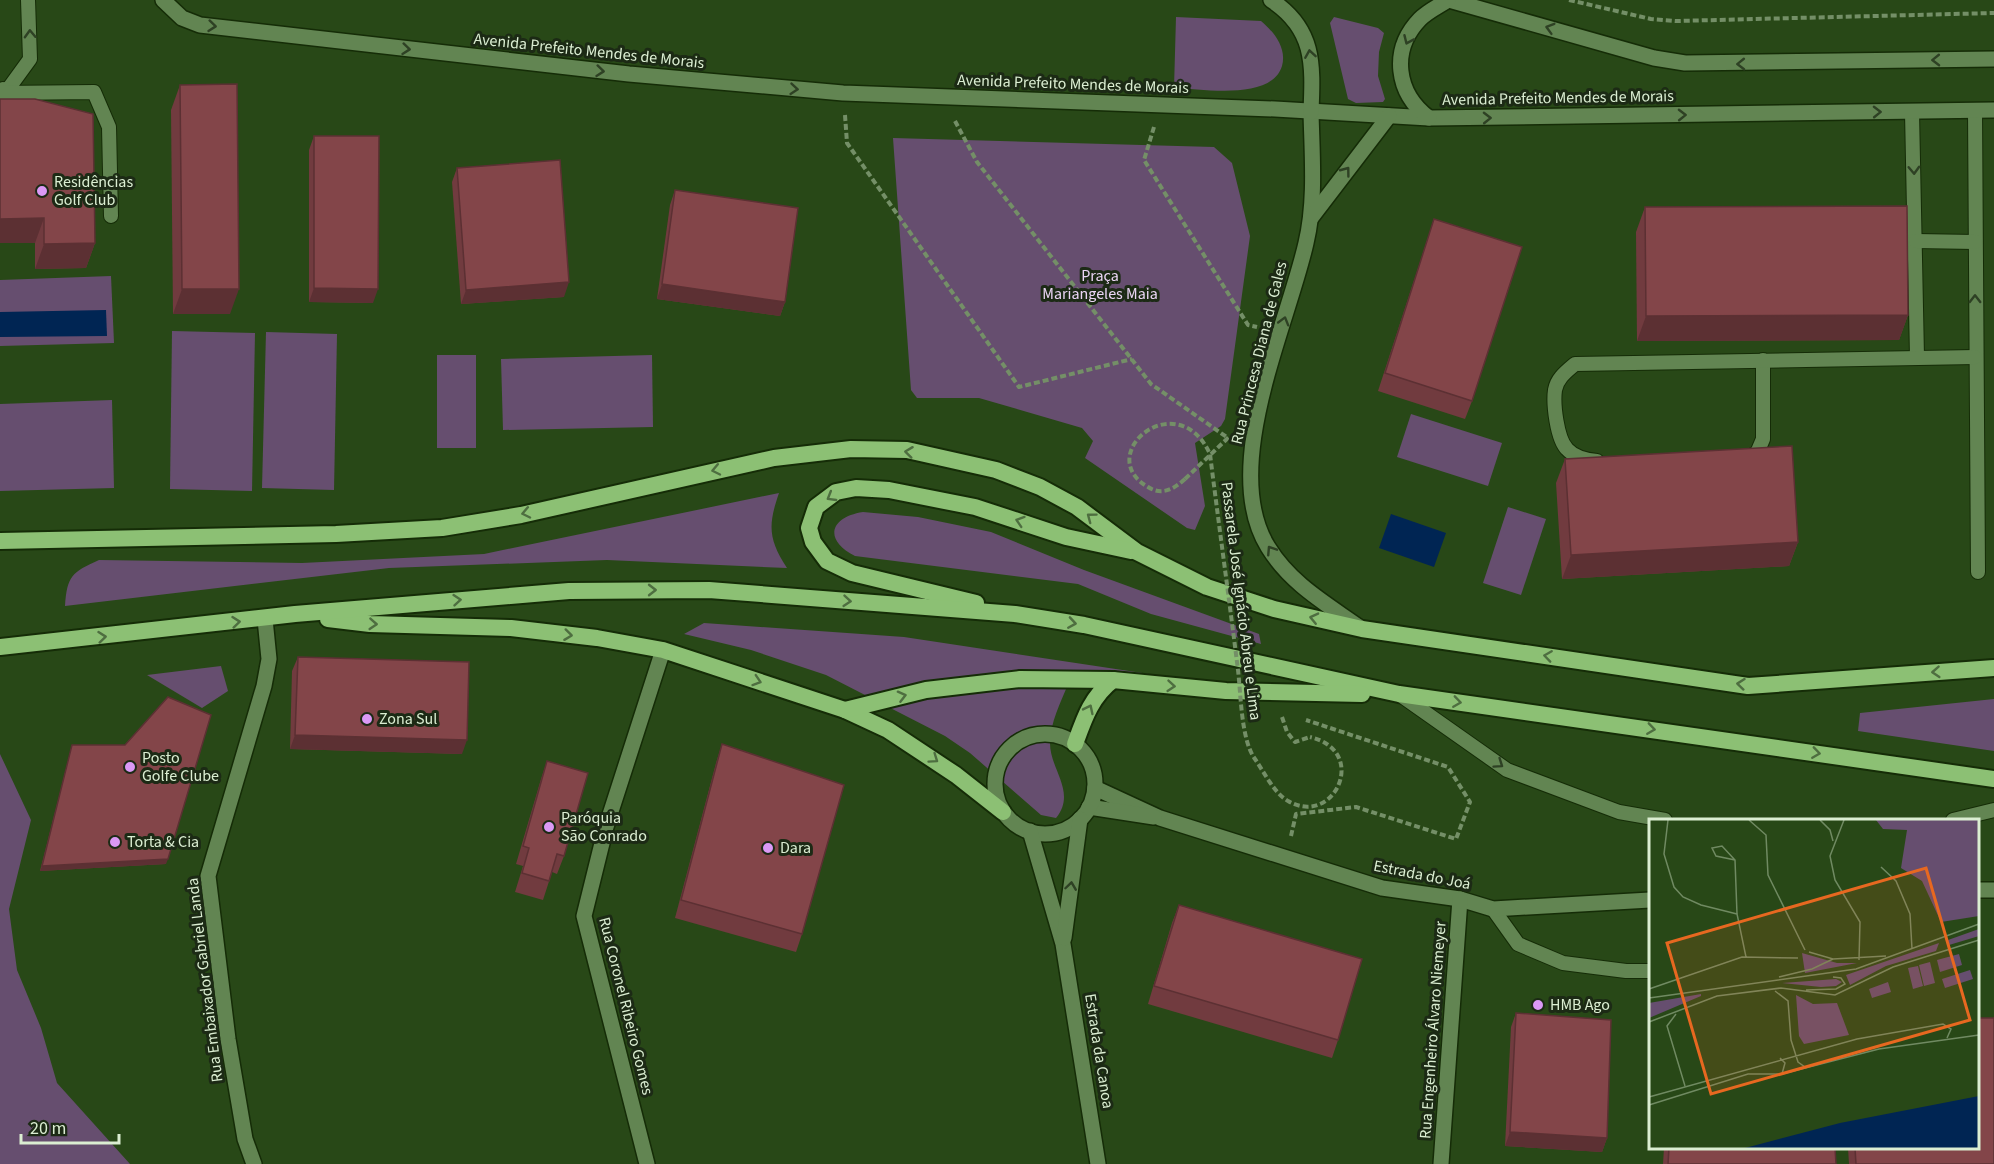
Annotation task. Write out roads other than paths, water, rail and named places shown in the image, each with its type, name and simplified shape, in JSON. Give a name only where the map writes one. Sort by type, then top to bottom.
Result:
[{"type":"highway","points":[[0,541],[336,534],[442,528],[521,515],[774,458],[851,449],[907,450],[996,470],[1040,487],[1077,507],[1137,552],[1207,587],[1274,609],[1362,629],[1748,686],[1994,668]]},
{"type":"highway","points":[[1015,614],[852,573],[827,561],[813,542],[809,528],[816,507],[836,492],[856,488],[928,495],[975,507],[1066,537],[1137,552]]},
{"type":"highway","points":[[0,648],[295,614],[569,591],[709,590],[1015,614],[1084,625],[1400,694],[1994,779]]},
{"type":"highway","points":[[295,614],[370,624],[511,628],[597,638],[663,650],[845,710],[888,730],[925,753],[1003,812]]},
{"type":"highway","points":[[845,710],[927,690],[1020,680],[1113,680],[1226,691],[1400,694]]},
{"type":"highway","points":[[1076,744],[1088,709],[1098,691],[1113,680]]},
{"type":"street","name":"Avenida Prefeito Mendes de Morais","points":[[163,0],[182,18],[200,25],[629,74],[843,93],[1429,118],[1994,110]]},
{"type":"street","name":"Rua Princesa Diana de Gales","points":[[1271,0],[1287,10],[1306,37],[1310,50],[1312,71],[1311,218],[1252,442],[1250,471],[1252,500],[1267,545],[1298,584],[1362,629]]},
{"type":"street","name":"Avenida Prefeito Mendes de Morais","points":[[1448,0],[1654,58],[1685,63],[1994,59]]},
{"type":"street","points":[[1429,118],[1417,109],[1402,86],[1400,65],[1409,34],[1420,19],[1448,0]]},
{"type":"street","points":[[1311,218],[1389,116]]},
{"type":"street","name":"Rua Embaixador Gabriel Landa","points":[[254,1164],[245,1138],[228,1039],[208,876],[264,686],[269,658],[265,619]]},
{"type":"street","name":"Rua Coronel Ribeiro Gomes","points":[[647,1164],[584,916],[606,827],[663,650]]},
{"type":"street","points":[[1046,734],[1062,737],[1076,744],[1087,756],[1094,772],[1095,789],[1084,813],[1057,832],[1030,831],[1020,827],[1003,812],[994,782],[997,766],[1005,753],[1031,735],[1046,734]]},
{"type":"street","name":"Estrada do Joá","points":[[1095,789],[1160,818],[1383,888],[1460,899],[1493,909],[1649,900]]},
{"type":"street","name":"Estrada do Joá","points":[[1084,813],[1160,818]]},
{"type":"street","name":"Estrada da Canoa","points":[[1063,944],[1084,813]]},
{"type":"street","name":"Estrada da Canoa","points":[[1030,831],[1063,944],[1098,1164]]},
{"type":"street","points":[[1979,891],[1994,890]]},
{"type":"street","name":"Rua Engenheiro Álvaro Niemeyer","points":[[1441,1164],[1460,899]]},
{"type":"lane","points":[[2,90],[30,59],[28,0]]},
{"type":"lane","points":[[2,90],[94,92],[109,127],[111,216]]},
{"type":"lane","points":[[1975,110],[1978,572]]},
{"type":"lane","points":[[1912,112],[1917,357]]},
{"type":"lane","points":[[1916,241],[1975,242]]},
{"type":"lane","points":[[1607,461],[1578,456],[1567,449],[1558,435],[1555,389],[1563,374],[1575,364],[1976,357]]},
{"type":"lane","points":[[1731,459],[1742,459],[1757,453],[1763,439],[1763,360]]},
{"type":"lane","points":[[1400,694],[1507,770],[1619,812],[1659,819]]},
{"type":"lane","points":[[1957,819],[1994,810]]},
{"type":"lane","points":[[1493,909],[1518,944],[1563,963],[1626,971],[1649,971]]},
{"type":"water","points":[[106,310],[107,336],[0,337],[0,312]]},
{"type":"water","points":[[1391,514],[1446,533],[1434,567],[1379,548]]},
{"type":"place","name":"Residências Golf Club","points":[[42,191]]},
{"type":"place","name":"Zona Sul","points":[[367,719]]},
{"type":"place","name":"Posto Golfe Clube","points":[[130,767]]},
{"type":"place","name":"Paróquia São Conrado","points":[[549,827]]},
{"type":"place","name":"Torta & Cia","points":[[115,842]]},
{"type":"place","name":"Dara","points":[[768,848]]},
{"type":"place","name":"HMB Ago","points":[[1538,1005]]},
{"type":"park label","name":"Praça Mariangeles Maia","points":[[1100,285]]}]
